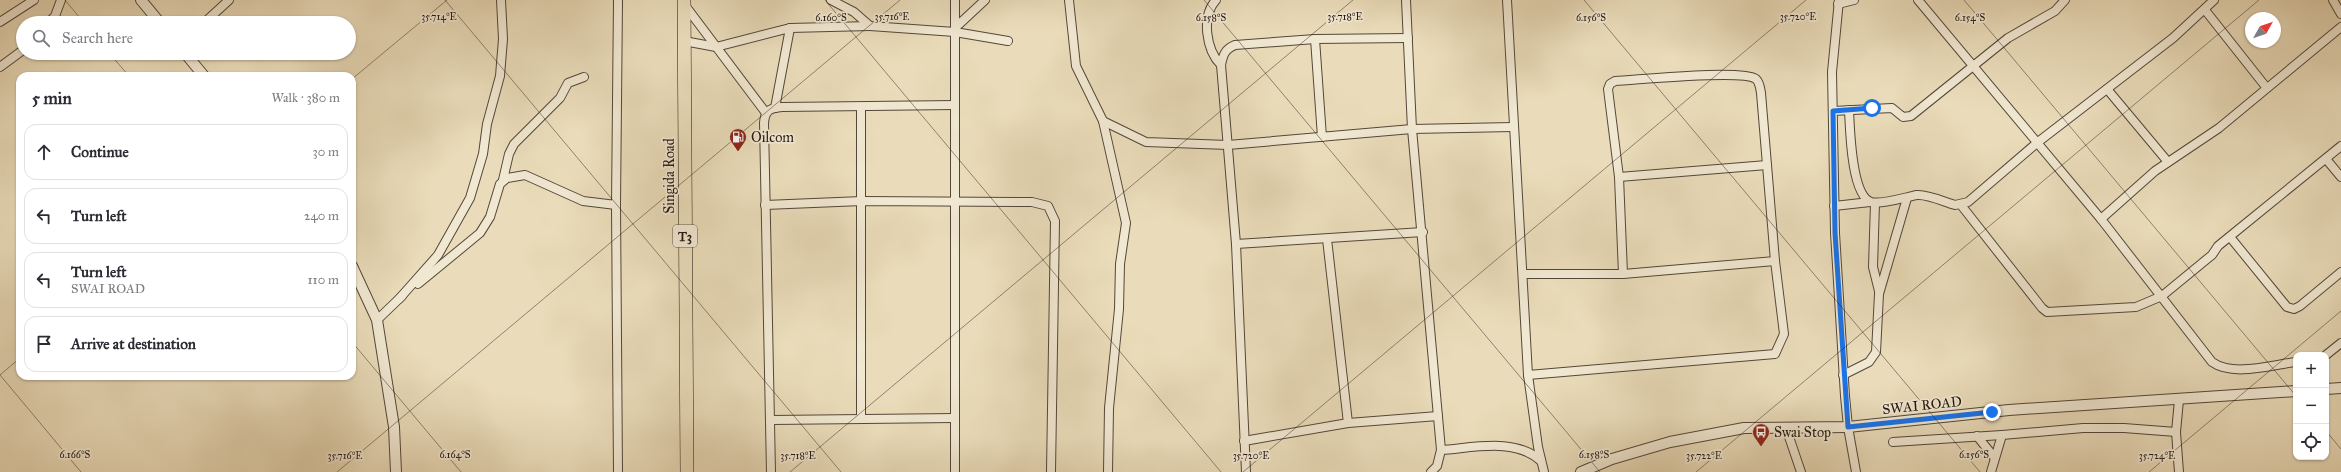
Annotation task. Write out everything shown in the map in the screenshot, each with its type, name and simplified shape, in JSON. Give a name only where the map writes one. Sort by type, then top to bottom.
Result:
[{"type":"highway","name":"Singida Road","points":[[684,2],[687,472]]},
{"type":"street","points":[[0,22],[34,0]]},
{"type":"street","points":[[54,16],[61,0]]},
{"type":"street","points":[[141,0],[154,16]]},
{"type":"street","points":[[212,16],[229,0]]},
{"type":"street","points":[[399,299],[438,255],[470,198],[500,76],[503,39],[501,0]]},
{"type":"street","points":[[618,0],[616,205],[618,472]]},
{"type":"street","points":[[831,0],[854,12],[870,26]]},
{"type":"street","points":[[955,0],[955,472]]},
{"type":"street","points":[[956,30],[986,0]]},
{"type":"street","points":[[1070,0],[1076,66],[1103,121],[1126,223],[1120,264],[1120,309],[1109,408],[1108,472]]},
{"type":"street","points":[[1216,0],[1209,9],[1207,17],[1211,51],[1221,65]]},
{"type":"street","points":[[1406,0],[1412,129],[1423,232],[1441,450],[1437,466],[1432,472]]},
{"type":"street","points":[[1506,0],[1513,127],[1524,274],[1528,375],[1544,472]]},
{"type":"street","points":[[1854,0],[1839,2],[1832,72],[1834,206],[1843,375],[1848,427],[1856,472]]},
{"type":"street","points":[[1918,0],[2101,219],[2212,362],[2220,368],[2244,368],[2293,362]]},
{"type":"street","points":[[1833,111],[1892,108],[1907,118],[2008,38],[2054,11],[2065,0]]},
{"type":"street","points":[[1834,206],[1907,198],[1919,195],[1955,206],[1968,202],[2038,142],[2173,38],[2205,10],[2214,0]]},
{"type":"street","points":[[2333,0],[2341,14]]},
{"type":"street","points":[[684,2],[766,113],[764,123],[765,205],[772,420],[771,472]]},
{"type":"street","points":[[2205,10],[2266,87]]},
{"type":"street","points":[[684,42],[716,47],[790,28],[870,26],[956,30],[1008,41]]},
{"type":"street","points":[[2101,219],[2155,171],[2219,128],[2266,87],[2341,27]]},
{"type":"street","points":[[775,108],[790,28]]},
{"type":"street","points":[[1246,472],[1236,244],[1221,65],[1225,52],[1235,45],[1315,39],[1408,38]]},
{"type":"street","points":[[1315,39],[1322,137]]},
{"type":"street","points":[[0,67],[16,55]]},
{"type":"street","points":[[191,60],[201,72]]},
{"type":"street","points":[[1528,375],[1775,354],[1784,334],[1775,261],[1761,93],[1759,83],[1755,79],[1734,74],[1615,81],[1610,84],[1608,88],[1619,178],[1623,274]]},
{"type":"street","points":[[377,320],[399,299],[480,233],[490,217],[498,188],[503,180],[508,154],[514,144],[560,98],[568,83],[584,77]]},
{"type":"street","points":[[2107,89],[2168,162]]},
{"type":"street","points":[[766,113],[775,108],[955,105]]},
{"type":"street","points":[[861,106],[861,419]]},
{"type":"street","points":[[1849,110],[1851,151],[1858,182],[1866,198],[1873,202]]},
{"type":"street","points":[[1103,121],[1146,142],[1183,145],[1228,145],[1412,129],[1513,127]]},
{"type":"street","points":[[1961,205],[2042,308],[2048,312],[2136,307],[2162,296],[2230,237],[2341,146]]},
{"type":"street","points":[[2326,159],[2341,177]]},
{"type":"street","points":[[1619,178],[1767,165]]},
{"type":"street","points":[[503,180],[515,175],[525,175],[583,201],[616,205]]},
{"type":"street","points":[[1843,375],[1869,362],[1876,352],[1880,292],[1907,198]]},
{"type":"street","points":[[765,205],[862,200],[1032,202],[1048,206],[1055,221],[1051,472]]},
{"type":"street","points":[[1873,202],[1873,267],[1880,292]]},
{"type":"street","points":[[1236,244],[1423,232]]},
{"type":"street","points":[[2230,237],[2287,307],[2294,309],[2300,306],[2341,272]]},
{"type":"street","points":[[1327,239],[1348,423]]},
{"type":"street","points":[[1524,274],[1623,274],[1775,261]]},
{"type":"street","points":[[356,275],[377,320],[394,427],[396,472]]},
{"type":"street","points":[[2329,353],[2341,343]]},
{"type":"street","points":[[2329,389],[2341,388]]},
{"type":"street","name":"SWAI ROAD","points":[[1581,472],[1612,459],[1670,442],[1744,428],[1848,427],[2009,410],[2179,400],[2293,391]]},
{"type":"street","points":[[2179,400],[2176,432],[2179,472]]},
{"type":"street","points":[[1244,441],[1348,423],[1438,416]]},
{"type":"street","points":[[772,420],[955,418]]},
{"type":"street","points":[[1786,428],[1801,472]]},
{"type":"street","points":[[1892,442],[1976,436],[2002,436],[2082,428],[2124,428],[2176,432]]},
{"type":"street","points":[[1976,436],[1994,457]]},
{"type":"street","points":[[1991,472],[1994,457],[2002,436]]},
{"type":"street","points":[[1441,450],[1506,446],[1531,451],[1541,461]]},
{"type":"place","name":"Oilcom","points":[[738,152]]},
{"type":"place","name":"Swai Stop","points":[[1761,447]]},
{"type":"route","points":[[1872,108],[1833,111],[1835,183],[1834,216],[1842,356],[1848,427],[1992,412]]}]
